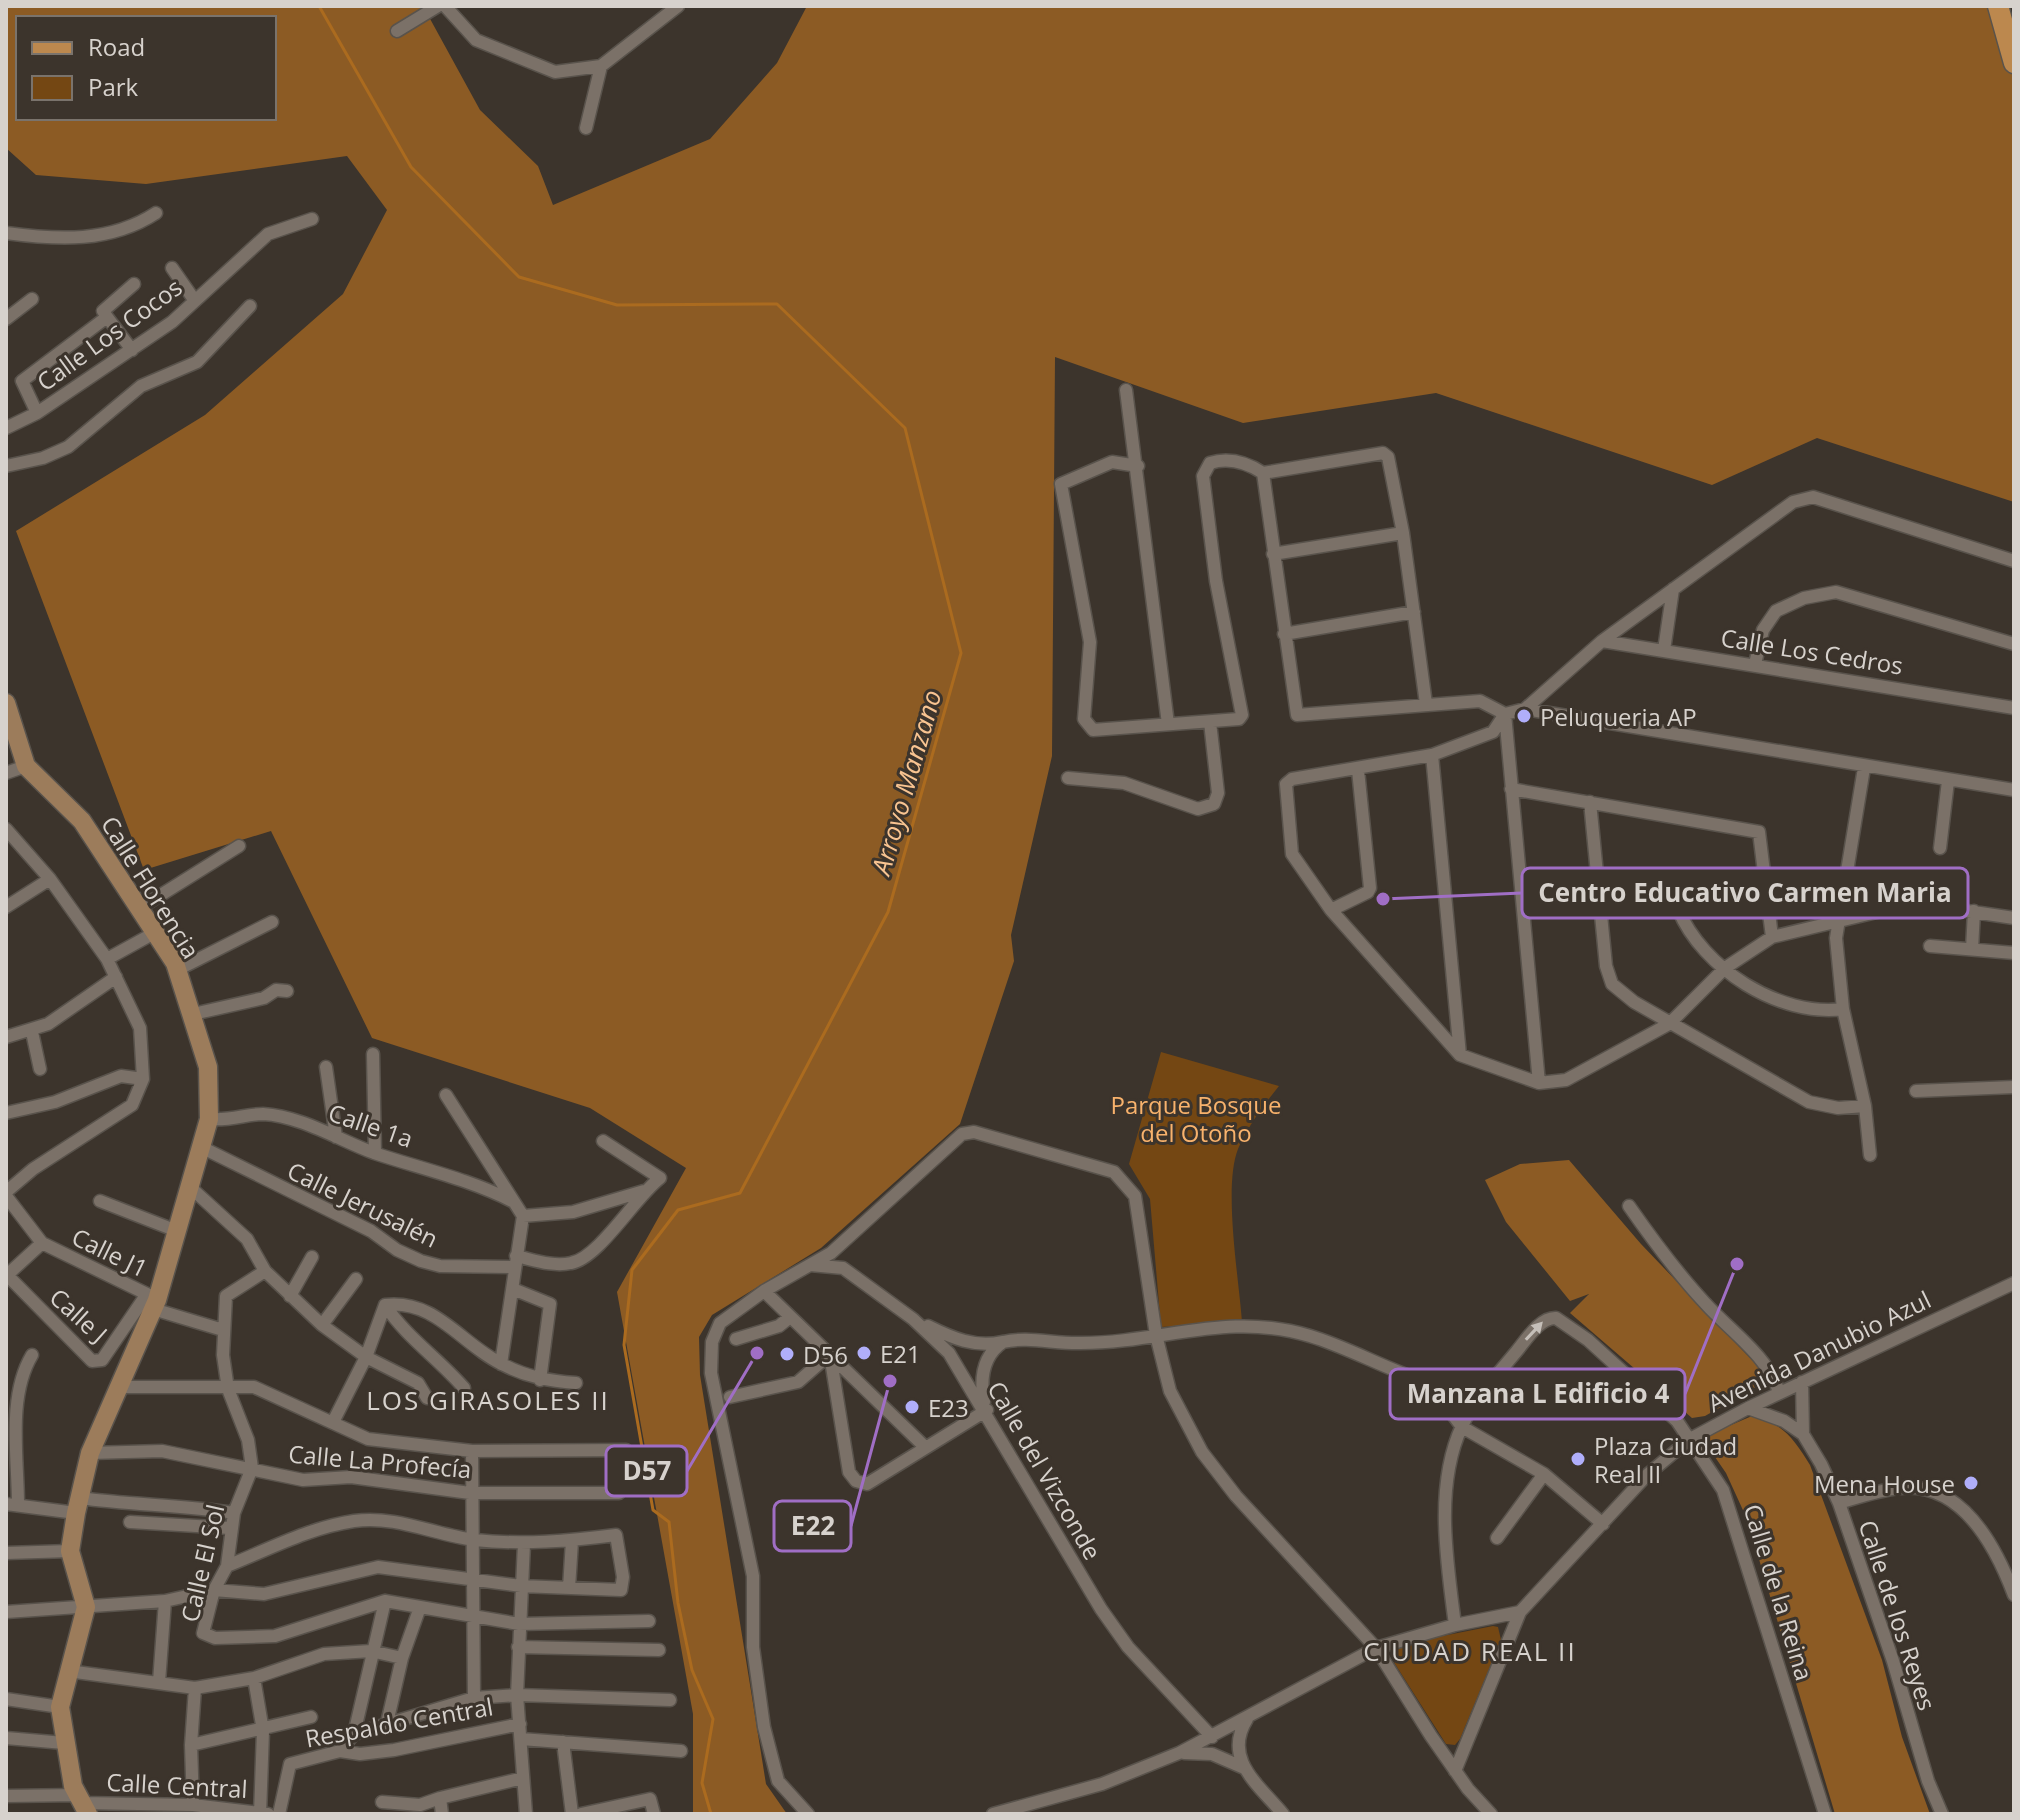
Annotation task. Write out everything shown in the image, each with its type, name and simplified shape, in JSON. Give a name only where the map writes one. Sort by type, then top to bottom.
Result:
[{"type":"main road","points":[[1998,6],[2014,63]]},
{"type":"main road","points":[[2012,6],[2014,13]]},
{"type":"street","points":[[397,31],[438,6]]},
{"type":"street","points":[[445,6],[476,40],[555,72],[601,66],[678,6]]},
{"type":"street","points":[[586,128],[601,66]]},
{"type":"street","points":[[6,233],[38,237],[111,234],[131,229],[156,213]]},
{"type":"street","name":"Calle Los Cocos","points":[[6,428],[37,413],[132,350],[195,301],[268,234],[312,219]]},
{"type":"street","points":[[172,268],[195,301]]},
{"type":"street","points":[[132,350],[103,311],[134,284]]},
{"type":"street","points":[[6,319],[32,299]]},
{"type":"street","points":[[6,466],[43,458],[68,447],[141,386],[197,362],[250,306]]},
{"type":"street","points":[[37,413],[22,381],[107,317]]},
{"type":"street","points":[[1126,390],[1138,466],[1148,582],[1168,724]]},
{"type":"street","points":[[1138,466],[1112,462],[1061,484],[1090,642],[1084,719],[1093,730],[1239,719],[1242,710],[1216,581],[1203,476],[1210,463],[1224,459],[1251,465],[1263,473],[1383,453],[1390,462],[1403,533],[1426,704]]},
{"type":"street","points":[[1263,473],[1297,715],[1480,701],[1505,714],[1525,709],[1864,768],[2014,790]]},
{"type":"street","points":[[1525,709],[1602,641],[1793,502],[1813,497],[2014,561]]},
{"type":"street","points":[[1273,554],[1403,533]]},
{"type":"street","points":[[1664,650],[1673,589]]},
{"type":"street","points":[[1755,664],[1763,630],[1776,611],[1804,598],[1836,592],[2014,644]]},
{"type":"street","points":[[1284,634],[1414,612]]},
{"type":"street","name":"Calle Los Cedros","points":[[1602,641],[2014,708]]},
{"type":"street","name":"Calle Florencia","points":[[6,703],[26,766],[82,821],[156,932],[177,970],[208,1067],[209,1119],[190,1187],[153,1301],[90,1453],[70,1551]]},
{"type":"street","points":[[1505,714],[1493,732],[1432,755],[1292,779],[1286,784],[1292,854],[1331,910],[1460,1055],[1539,1083],[1566,1080],[1669,1024],[1725,968],[1772,937],[1885,910],[1933,906],[2014,918]]},
{"type":"street","points":[[1505,714],[1539,1083]]},
{"type":"street","points":[[1068,778],[1124,783],[1198,809],[1214,804],[1218,793],[1210,722]]},
{"type":"street","points":[[1432,755],[1460,1055]]},
{"type":"street","points":[[6,773],[26,766]]},
{"type":"street","points":[[1864,768],[1836,938],[1843,1009],[1865,1106],[1870,1155]]},
{"type":"street","points":[[1331,910],[1368,892],[1370,888],[1358,770]]},
{"type":"street","points":[[1940,848],[1948,781]]},
{"type":"street","points":[[1511,789],[1759,832],[1772,937]]},
{"type":"street","points":[[1590,802],[1606,966],[1612,984],[1669,1024],[1809,1102],[1838,1108],[1865,1106]]},
{"type":"street","points":[[6,829],[50,879],[107,959],[140,1028],[143,1079],[132,1105],[33,1169],[6,1194],[42,1243],[7,1275]]},
{"type":"street","points":[[140,908],[239,846]]},
{"type":"street","points":[[6,907],[50,879]]},
{"type":"street","points":[[1678,909],[1693,936],[1725,968],[1753,989],[1793,1007],[1824,1011],[1843,1009]]},
{"type":"street","points":[[1972,949],[1974,911]]},
{"type":"street","points":[[177,970],[272,922]]},
{"type":"street","points":[[107,959],[156,932]]},
{"type":"street","points":[[1930,946],[2014,953]]},
{"type":"street","points":[[6,1037],[32,1032],[116,977]]},
{"type":"street","points":[[193,1014],[264,998],[276,990],[287,991]]},
{"type":"street","points":[[32,1032],[40,1069]]},
{"type":"street","points":[[373,1054],[375,1153]]},
{"type":"street","points":[[326,1067],[336,1137]]},
{"type":"street","points":[[6,1113],[55,1102],[121,1076],[143,1079]]},
{"type":"street","points":[[1916,1091],[2014,1087]]},
{"type":"street","points":[[446,1095],[523,1216],[501,1364]]},
{"type":"street","name":"Calle 1a","points":[[209,1119],[231,1121],[261,1114],[284,1118],[375,1153],[483,1185],[514,1202]]},
{"type":"street","points":[[808,1814],[778,1781],[764,1727],[753,1647],[753,1576],[711,1373],[712,1342],[720,1323],[764,1291],[839,1246],[962,1134],[974,1132],[1114,1172],[1125,1181],[1135,1196],[1140,1218],[1156,1335],[1170,1391],[1202,1452],[1236,1496],[1376,1648],[1455,1771],[1491,1814]]},
{"type":"street","points":[[523,1216],[573,1212],[644,1191],[660,1178],[603,1141]]},
{"type":"street","name":"Calle Jerusalén","points":[[201,1147],[371,1231],[397,1250],[440,1266],[515,1261],[573,1263],[587,1257],[644,1191]]},
{"type":"street","points":[[190,1187],[247,1239],[265,1271],[322,1325],[366,1357],[418,1383],[427,1398]]},
{"type":"street","points":[[100,1201],[177,1231]]},
{"type":"street","points":[[1629,1206],[1704,1302],[1764,1364],[1779,1392]]},
{"type":"street","name":"Calle J1","points":[[42,1243],[153,1301],[223,1330]]},
{"type":"street","points":[[810,1265],[843,1268],[839,1246]]},
{"type":"street","points":[[290,1296],[312,1257]]},
{"type":"street","name":"Calle del Vizconde","points":[[843,1268],[913,1319],[949,1353],[987,1410],[1101,1609],[1128,1647],[1212,1737]]},
{"type":"street","points":[[252,1468],[248,1440],[228,1389],[223,1330],[226,1296],[265,1271]]},
{"type":"street","name":"Calle J","points":[[7,1275],[92,1361],[102,1360],[153,1301]]},
{"type":"street","points":[[322,1325],[356,1279]]},
{"type":"street","name":"Avenida Danubio Azul","points":[[1455,1771],[1520,1612],[1647,1475],[1690,1439],[1748,1408],[2014,1283]]},
{"type":"street","points":[[513,1289],[550,1304],[540,1380]]},
{"type":"street","points":[[764,1291],[925,1447]]},
{"type":"street","points":[[385,1305],[404,1303],[440,1317],[501,1364],[540,1380],[576,1383]]},
{"type":"street","points":[[333,1422],[366,1357],[385,1305]]},
{"type":"street","points":[[385,1305],[400,1328],[438,1358],[464,1388]]},
{"type":"street","points":[[736,1339],[779,1326],[790,1317]]},
{"type":"street","name":"Calle de la Reina","points":[[1455,1625],[1446,1505],[1462,1427],[1484,1391],[1543,1322],[1556,1318],[1649,1394],[1707,1462],[1732,1511],[1825,1814]]},
{"type":"street","points":[[913,1319],[953,1338],[979,1344],[1013,1339],[1082,1343],[1248,1324],[1310,1336],[1427,1381],[1469,1391],[1484,1391]]},
{"type":"street","points":[[830,1354],[849,1472],[856,1481],[867,1484],[987,1410],[982,1387],[986,1360],[995,1347],[1013,1339]]},
{"type":"street","points":[[730,1397],[798,1382],[830,1354]]},
{"type":"street","points":[[32,1355],[21,1374],[12,1505],[176,1504],[234,1513]]},
{"type":"street","points":[[1427,1381],[1446,1401],[1462,1427],[1544,1474],[1603,1524]]},
{"type":"street","name":"Calle de los Reyes","points":[[1802,1382],[1803,1434],[1839,1503],[1893,1661],[1928,1781],[1942,1814]]},
{"type":"street","points":[[118,1387],[254,1387],[368,1439],[472,1451],[626,1450]]},
{"type":"street","points":[[1748,1408],[1784,1421],[1803,1434]]},
{"type":"street","name":"Calle La Profecía","points":[[90,1453],[162,1451],[303,1480],[351,1477],[470,1493],[619,1493]]},
{"type":"street","points":[[472,1451],[474,1698]]},
{"type":"street","name":"Calle El Sol","points":[[252,1468],[234,1513],[227,1566],[214,1590],[203,1633],[215,1638],[275,1636],[385,1601]]},
{"type":"street","points":[[1497,1538],[1544,1474]]},
{"type":"street","points":[[1839,1503],[1903,1487],[1921,1489],[1951,1500],[1985,1535],[2000,1560],[2014,1595]]},
{"type":"street","points":[[6,1612],[165,1601],[214,1590],[264,1594],[378,1567],[521,1586],[569,1588],[621,1590],[623,1577],[616,1535],[524,1544],[472,1539],[385,1519],[353,1521],[227,1566]]},
{"type":"street","points":[[130,1522],[230,1528]]},
{"type":"street","points":[[569,1588],[572,1541]]},
{"type":"street","points":[[524,1544],[517,1695],[526,1814]]},
{"type":"street","points":[[6,1553],[70,1551],[86,1607],[60,1707],[73,1786],[83,1804]]},
{"type":"street","points":[[159,1682],[165,1601]]},
{"type":"street","points":[[340,1751],[354,1734],[385,1601],[419,1610],[519,1624],[649,1621]]},
{"type":"street","points":[[387,1723],[402,1658],[419,1610]]},
{"type":"street","points":[[993,1814],[1102,1784],[1179,1753],[1376,1648],[1455,1625],[1520,1612]]},
{"type":"street","points":[[518,1647],[659,1650]]},
{"type":"street","points":[[68,1671],[195,1688],[254,1678],[324,1654],[371,1651],[402,1658]]},
{"type":"street","points":[[254,1678],[263,1731],[263,1813]]},
{"type":"street","points":[[193,1805],[191,1745],[195,1688]]},
{"type":"street","points":[[354,1734],[474,1698],[517,1695],[670,1700]]},
{"type":"street","points":[[6,1699],[60,1707]]},
{"type":"street","points":[[191,1745],[263,1731],[311,1717]]},
{"type":"street","points":[[1242,1767],[1238,1742],[1247,1718]]},
{"type":"street","name":"Respaldo Central","points":[[279,1814],[290,1764],[340,1751],[360,1754],[394,1750],[520,1724]]},
{"type":"street","points":[[6,1738],[64,1743]]},
{"type":"street","points":[[521,1739],[681,1751]]},
{"type":"street","points":[[563,1742],[572,1814]]},
{"type":"street","points":[[1179,1753],[1212,1754],[1242,1767],[1283,1814]]},
{"type":"street","points":[[382,1802],[420,1805],[523,1778]]},
{"type":"street","name":"Calle Central","points":[[6,1796],[83,1804],[193,1805],[263,1813]]},
{"type":"street","points":[[440,1798],[442,1814]]},
{"type":"street","points":[[581,1814],[650,1799],[654,1814]]},
{"type":"green space","name":"Parque Bosque del Otoño","points":[[1161,1052],[1279,1086],[1246,1132],[1234,1166],[1232,1209],[1242,1322],[1161,1327],[1150,1199],[1129,1164]]},
{"type":"green space","points":[[1498,1627],[1501,1640],[1460,1739],[1455,1745],[1446,1744],[1395,1664],[1392,1653],[1402,1644]]},
{"type":"shaded area","points":[[6,6],[423,6],[480,110],[538,166],[553,205],[710,139],[777,63],[807,6],[1999,6],[2014,47],[2014,502],[1817,438],[1712,485],[1436,393],[1243,423],[1055,357],[1052,756],[1011,935],[1014,961],[960,1124],[821,1248],[712,1315],[699,1337],[700,1375],[766,1784],[787,1814],[693,1814],[693,1714],[617,1292],[686,1168],[590,1108],[372,1038],[271,831],[144,870],[16,531],[205,415],[343,294],[387,210],[347,156],[146,184],[36,175],[6,148]]},
{"type":"shaded area","points":[[1569,1160],[1641,1244],[1770,1379],[1705,1416],[1692,1418],[1570,1313],[1589,1294],[1570,1301],[1506,1222],[1485,1180],[1520,1164]]},
{"type":"shaded area","points":[[1752,1416],[1772,1423],[1787,1433],[1810,1465],[1882,1660],[1902,1737],[1930,1814],[1835,1814],[1747,1519],[1726,1473],[1706,1444],[1710,1434]]},
{"type":"waterway","name":"Arroyo Manzano","points":[[319,6],[411,167],[519,277],[617,305],[777,304],[905,428],[961,653],[888,912],[740,1193],[678,1210],[632,1270],[624,1345],[653,1510],[669,1522],[678,1603],[692,1670],[713,1719],[702,1783],[711,1814]]},
{"type":"place","name":"Peluqueria AP","points":[[1524,716]]},
{"type":"place","name":"Centro Educativo Carmen Maria","points":[[1383,899]]},
{"type":"place","name":"Manzana L Edificio 4","points":[[1737,1264]]},
{"type":"place","name":"D57","points":[[757,1353]]},
{"type":"place","name":"E21","points":[[864,1353]]},
{"type":"place","name":"D56","points":[[787,1354]]},
{"type":"place","name":"E22","points":[[890,1381]]},
{"type":"place","name":"E23","points":[[912,1407]]},
{"type":"place","name":"Plaza Ciudad Real II","points":[[1578,1459]]},
{"type":"place","name":"Mena House","points":[[1971,1483]]},
{"type":"district","name":"LOS GIRASOLES II","points":[[488,1400]]},
{"type":"district","name":"CIUDAD REAL II","points":[[1470,1651]]}]
